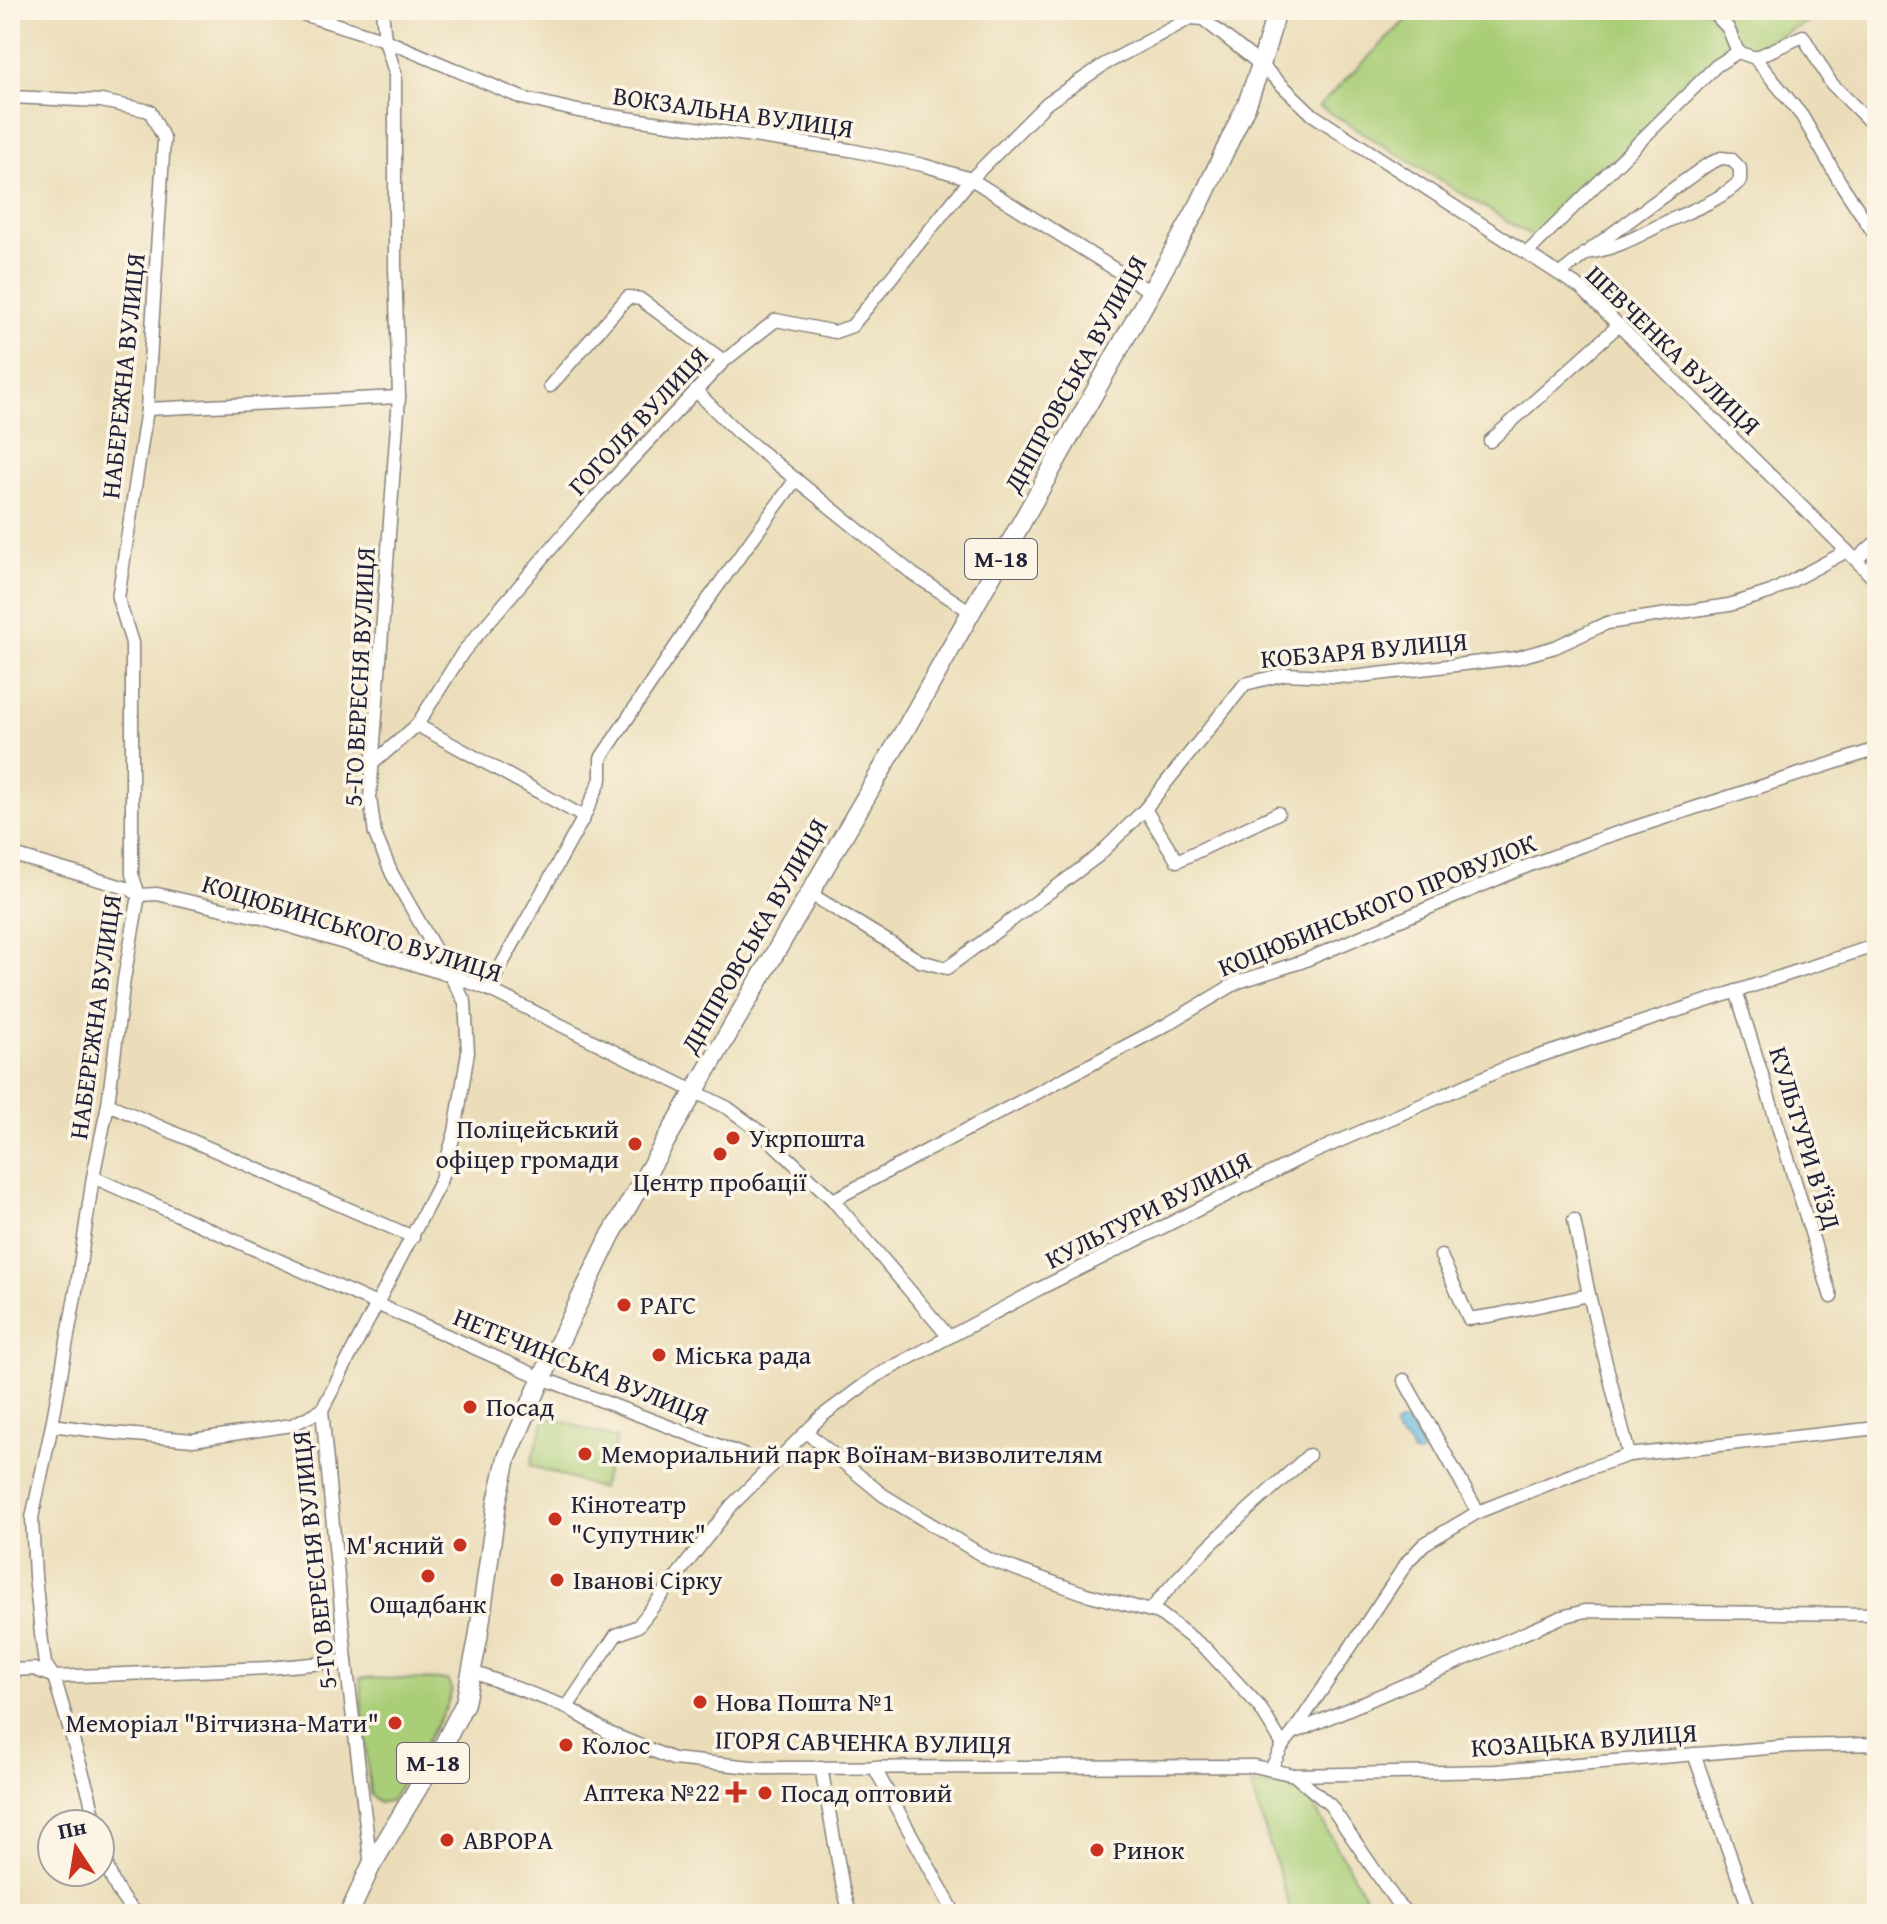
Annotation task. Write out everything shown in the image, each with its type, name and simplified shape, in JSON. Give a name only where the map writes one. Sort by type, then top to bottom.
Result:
[{"type":"highway","name":"ДНІПРОВСЬКА ВУЛИЦЯ","points":[[349,1914],[371,1866],[459,1717],[473,1672],[507,1458],[611,1235],[971,612],[1200,203],[1261,65],[1277,10]]},
{"type":"street","name":"ВОКЗАЛЬНА ВУЛИЦЯ","points":[[290,10],[385,40],[522,98],[578,111],[850,150],[923,165],[971,179],[1151,292]]},
{"type":"street","name":"5-ГО ВЕРЕСНЯ ВУЛИЦЯ","points":[[371,1866],[346,1661],[322,1410],[440,1182],[452,1145],[468,1052],[465,1002],[392,874],[375,834],[370,798],[399,397],[395,73],[385,40],[382,10]]},
{"type":"street","points":[[1711,10],[1728,28],[1738,52],[1755,58],[1802,116],[1877,238]]},
{"type":"street","name":"ГОГОЛЯ ВУЛИЦЯ","points":[[371,765],[417,725],[463,652],[583,511],[724,361],[776,320],[835,332],[852,326],[971,179],[1047,103],[1105,64],[1191,18],[1203,19],[1261,65]]},
{"type":"street","points":[[1755,58],[1803,36],[1831,83],[1877,129]]},
{"type":"street","points":[[1527,253],[1716,66],[1738,52]]},
{"type":"street","name":"ШЕВЧЕНКА ВУЛИЦЯ","points":[[1261,65],[1313,115],[1582,289],[1877,582]]},
{"type":"street","name":"НАБЕРЕЖНА ВУЛИЦЯ","points":[[10,97],[101,101],[150,111],[164,139],[147,409],[118,598],[132,643],[132,874],[139,895],[77,1285],[32,1518],[45,1664],[54,1677],[92,1808]]},
{"type":"street","points":[[1560,274],[1585,253],[1707,165],[1721,158],[1731,159],[1740,168],[1740,181],[1706,204],[1630,241],[1603,251],[1585,253]]},
{"type":"street","points":[[550,386],[628,297],[640,299],[724,361]]},
{"type":"street","points":[[1490,441],[1619,325]]},
{"type":"street","points":[[697,392],[737,432],[913,574],[971,612]]},
{"type":"street","points":[[147,409],[399,397]]},
{"type":"street","points":[[488,989],[584,817],[601,779],[601,758],[696,616],[796,479]]},
{"type":"street","name":"КОБЗАРЯ ВУЛИЦЯ","points":[[809,893],[920,961],[947,968],[1098,856],[1145,809],[1245,684],[1285,674],[1352,677],[1516,658],[1555,647],[1607,623],[1729,605],[1771,592],[1877,541]]},
{"type":"street","points":[[417,725],[584,817]]},
{"type":"street","name":"КОЦЮБИНСЬКОГО ПРОВУЛОК","points":[[833,1200],[1166,1025],[1238,982],[1301,962],[1530,865],[1605,837],[1877,749]]},
{"type":"street","points":[[1145,809],[1177,861],[1278,813]]},
{"type":"street","name":"КОЦЮБИНСЬКОГО ВУЛИЦЯ","points":[[10,854],[130,889],[139,895],[157,894],[266,919],[452,976],[488,989],[728,1108],[763,1134],[833,1200],[949,1337]]},
{"type":"street","name":"КУЛЬТУРИ ВУЛИЦЯ","points":[[567,1707],[616,1635],[638,1626],[732,1505],[822,1416],[876,1376],[1039,1289],[1301,1158],[1498,1071],[1877,945]]},
{"type":"street","name":"КУЛЬТУРИ В’ЇЗД","points":[[1736,991],[1831,1297]]},
{"type":"street","points":[[108,1104],[413,1237]]},
{"type":"street","points":[[93,1177],[376,1304]]},
{"type":"street","points":[[1574,1220],[1589,1295],[1629,1455]]},
{"type":"street","points":[[1441,1256],[1469,1319],[1589,1295]]},
{"type":"street","name":"НЕТЕЧИНСЬКА ВУЛИЦЯ","points":[[376,1304],[542,1378],[772,1466]]},
{"type":"street","points":[[1404,1380],[1478,1512]]},
{"type":"street","points":[[52,1425],[193,1440],[292,1425],[322,1410]]},
{"type":"street","points":[[1271,1769],[1283,1745],[1408,1561],[1424,1544],[1478,1512],[1629,1455],[1877,1428]]},
{"type":"street","points":[[806,1432],[883,1495],[990,1560],[1086,1594],[1159,1613],[1206,1649],[1259,1706],[1283,1745]]},
{"type":"street","points":[[1150,1611],[1206,1548],[1309,1455]]},
{"type":"street","points":[[1293,1733],[1562,1617],[1585,1611],[1877,1614]]},
{"type":"street","points":[[10,1670],[34,1669],[54,1677],[268,1668],[346,1661]]},
{"type":"street","name":"ІГОРЯ САВЧЕНКА ВУЛИЦЯ","points":[[473,1672],[567,1707],[609,1733],[673,1759],[762,1768],[1254,1766],[1294,1775]]},
{"type":"street","name":"КОЗАЦЬКА ВУЛИЦЯ","points":[[1294,1775],[1496,1771],[1791,1746],[1877,1744]]},
{"type":"street","points":[[1694,1754],[1751,1914]]},
{"type":"street","points":[[821,1767],[850,1914]]},
{"type":"street","points":[[874,1767],[955,1914]]},
{"type":"street","points":[[1294,1775],[1330,1805],[1397,1903],[1408,1914]]},
{"type":"street","points":[[116,1887],[130,1909],[137,1914]]},
{"type":"green space","points":[[1416,10],[1832,10],[1753,49],[1734,43],[1535,238],[1319,106]]},
{"type":"green space","points":[[546,1416],[617,1439],[601,1489],[530,1465]]},
{"type":"green space","points":[[360,1678],[447,1680],[452,1689],[446,1708],[392,1800],[380,1803],[370,1794]]},
{"type":"green space","points":[[1251,1786],[1298,1788],[1312,1803],[1375,1913],[1292,1914]]},
{"type":"water","points":[[1408,1422],[1422,1453],[1413,1454],[1409,1444],[1397,1434],[1394,1428]]},
{"type":"place","name":"Укрпошта","points":[[733,1138]]},
{"type":"place","name":"Поліцейський офіцер громади","points":[[635,1144]]},
{"type":"place","name":"Центр пробації","points":[[720,1154]]},
{"type":"place","name":"РАГС","points":[[624,1305]]},
{"type":"place","name":"Міська рада","points":[[659,1355]]},
{"type":"place","name":"Посад","points":[[470,1407]]},
{"type":"place","name":"Мемориальний парк Воїнам-визволителям","points":[[585,1454]]},
{"type":"place","name":"Кінотеатр \"Супутник\"","points":[[555,1519]]},
{"type":"place","name":"М'ясний","points":[[460,1545]]},
{"type":"place","name":"Ощадбанк","points":[[428,1576]]},
{"type":"place","name":"Іванові Сірку","points":[[557,1580]]},
{"type":"place","name":"Нова Пошта №1","points":[[700,1702]]},
{"type":"place","name":"Меморіал \"Вітчизна-Мати\"","points":[[395,1723]]},
{"type":"place","name":"Колос","points":[[566,1745]]},
{"type":"place","name":"Аптека №22","points":[[736,1792]]},
{"type":"place","name":"Посад оптовий","points":[[765,1793]]},
{"type":"place","name":"АВРОРА","points":[[447,1840]]},
{"type":"place","name":"Ринок","points":[[1097,1850]]}]
